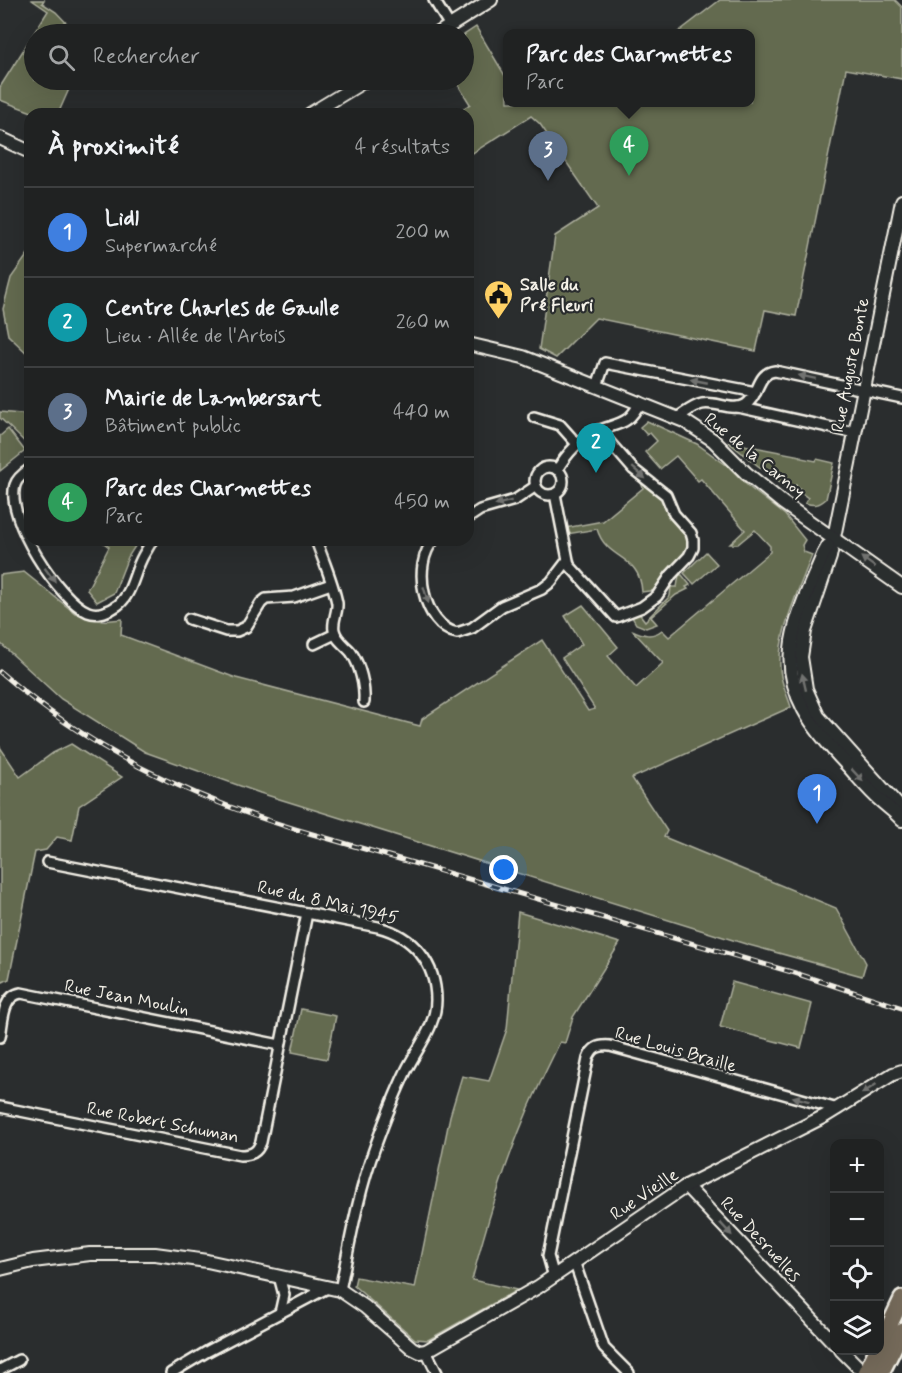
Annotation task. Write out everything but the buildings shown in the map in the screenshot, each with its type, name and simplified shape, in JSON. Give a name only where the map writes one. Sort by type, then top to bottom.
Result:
[{"type":"main road","points":[[884,1335],[902,1299]]},
{"type":"main road","points":[[881,1373],[902,1331]]},
{"type":"main road","points":[[865,1373],[874,1355]]},
{"type":"street","points":[[434,0],[449,24]]},
{"type":"street","points":[[453,24],[492,0]]},
{"type":"street","points":[[320,108],[350,90]]},
{"type":"street","points":[[0,138],[24,149]]},
{"type":"street","name":"Rue Auguste Bonte","points":[[902,201],[830,557],[802,644],[801,668],[809,700],[825,726],[902,810]]},
{"type":"street","name":"Rue de la Carnoy","points":[[474,345],[523,357],[677,418],[707,436],[765,489],[900,582]]},
{"type":"street","points":[[597,386],[605,363],[756,392]]},
{"type":"street","points":[[738,408],[751,400],[763,377],[770,371],[902,398]]},
{"type":"street","points":[[557,470],[577,444],[599,430],[626,422],[640,402]]},
{"type":"street","points":[[677,418],[704,404],[738,408],[855,433]]},
{"type":"street","points":[[534,417],[560,425],[577,444]]},
{"type":"street","points":[[555,494],[567,561],[574,573],[616,616],[642,607],[657,596],[667,579],[689,556],[693,548],[691,533],[674,513],[666,495],[633,469],[599,430]]},
{"type":"street","points":[[550,468],[557,470],[561,475],[561,488],[555,494],[543,494],[536,486],[536,476],[541,470],[550,468]]},
{"type":"street","points":[[24,474],[15,485],[15,504],[24,533]]},
{"type":"street","points":[[474,514],[480,510],[515,500],[536,486]]},
{"type":"street","name":"Rue Auguste Bonte","points":[[833,537],[823,555],[794,633],[790,659],[794,685],[802,709],[822,737],[871,792],[902,820]]},
{"type":"street","points":[[30,546],[49,574],[68,596],[81,608],[89,612],[102,613],[124,599],[149,546]]},
{"type":"street","points":[[318,546],[337,606],[333,626],[334,634],[356,662],[364,687],[364,702]]},
{"type":"street","points":[[430,546],[423,563],[424,595],[441,625],[457,633],[472,628],[502,606],[547,586],[567,561]]},
{"type":"street","points":[[189,619],[226,631],[237,631],[246,627],[261,603],[267,599],[294,597],[331,584]]},
{"type":"street","points":[[314,644],[334,634]]},
{"type":"street","name":"Rue du 8 Mai 1945","points":[[46,862],[378,927],[406,939],[426,960],[436,994],[431,1026],[403,1079],[370,1161],[335,1288]]},
{"type":"street","name":"Rue Robert Schuman","points":[[0,1107],[240,1155],[250,1154],[257,1150],[261,1142],[307,913]]},
{"type":"street","name":"Rue Jean Moulin","points":[[0,1038],[7,1001],[12,995],[21,993],[280,1045]]},
{"type":"street","name":"Rue Louis Braille","points":[[554,1277],[548,1256],[588,1059],[592,1050],[600,1046],[610,1047],[838,1109]]},
{"type":"street","name":"Rue Vieille","points":[[426,1352],[512,1304],[575,1264],[686,1186],[838,1109],[893,1074],[902,1071]]},
{"type":"street","name":"Rue Desruelles","points":[[686,1186],[830,1339]]},
{"type":"street","points":[[0,1269],[73,1255],[143,1254],[192,1259],[335,1288],[365,1307],[412,1348],[426,1352],[434,1372]]},
{"type":"street","points":[[575,1264],[600,1341],[607,1352],[629,1373]]},
{"type":"street","points":[[279,1276],[284,1295],[280,1312]]},
{"type":"street","points":[[171,1373],[280,1312],[335,1288]]},
{"type":"street","points":[[846,1355],[865,1373]]},
{"type":"street","points":[[0,1370],[19,1360]]},
{"type":"green space","points":[[32,0],[44,0],[42,3],[56,12],[67,24],[40,24],[48,11]]},
{"type":"green space","points":[[720,0],[895,0],[902,7],[902,79],[846,69],[796,316],[765,310],[756,351],[596,318],[556,358],[539,349],[555,236],[598,208],[540,124],[531,116],[474,152],[474,108],[464,108],[470,104],[461,90],[474,90],[474,28],[476,27],[503,72],[503,107],[755,107],[755,29],[682,29]]},
{"type":"green space","points":[[24,49],[24,90],[69,90],[61,108],[24,109],[0,100],[0,87]]},
{"type":"green space","points":[[24,260],[24,350],[8,335],[3,309],[11,278]]},
{"type":"green space","points":[[0,412],[24,414],[24,441],[0,418]]},
{"type":"green space","points":[[647,421],[697,444],[729,467],[749,487],[785,515],[805,540],[802,545],[804,552],[812,555],[789,615],[781,646],[781,676],[791,707],[632,778],[667,831],[664,837],[836,908],[866,963],[862,976],[749,945],[260,793],[145,752],[61,699],[0,643],[0,575],[24,572],[75,613],[102,621],[122,619],[121,635],[236,678],[420,726],[422,719],[542,640],[588,711],[595,709],[562,658],[582,644],[565,616],[583,605],[618,647],[608,656],[636,688],[663,663],[632,630],[647,635],[662,630],[669,637],[770,552],[770,546],[755,530],[738,544],[730,544],[745,530],[701,479],[698,481],[676,456],[660,469],[645,452],[657,441],[640,427]]},
{"type":"green space","points":[[8,429],[24,452],[0,471],[0,436]]},
{"type":"green space","points":[[728,442],[834,463],[826,499],[817,504],[805,503],[808,498],[801,493],[796,496],[800,489],[796,485],[791,492]]},
{"type":"green space","points":[[640,480],[652,487],[670,507],[682,526],[688,543],[688,549],[682,560],[657,590],[642,592],[636,570],[608,547],[597,529],[567,534],[565,528],[603,521],[643,488]]},
{"type":"green space","points":[[135,546],[128,557],[114,593],[97,602],[87,590],[109,547]]},
{"type":"green space","points":[[706,552],[717,564],[694,584],[684,573]]},
{"type":"green space","points":[[679,575],[682,575],[690,585],[686,587],[688,589],[676,595],[651,617],[657,624],[646,628],[636,624],[631,615],[638,612],[645,621],[670,596],[671,587],[677,587]]},
{"type":"green space","points":[[71,744],[122,777],[79,806],[72,840],[57,837],[46,850],[35,852],[9,979],[3,982],[0,979],[0,747],[20,777],[53,753]]},
{"type":"green space","points":[[518,912],[620,943],[573,1017],[565,1043],[560,1042],[517,1137],[489,1218],[472,1280],[517,1290],[428,1340],[415,1339],[354,1286],[356,1277],[415,1288],[450,1116],[462,1076],[489,1081],[507,1029]]},
{"type":"green space","points":[[732,982],[812,1004],[801,1048],[720,1027]]},
{"type":"green space","points":[[301,1009],[336,1016],[327,1059],[292,1052]]},
{"type":"railway","points":[[0,672],[67,724],[102,746],[176,784],[254,816],[795,973],[902,1008]]},
{"type":"place","name":"Parc des Charmettes","points":[[629,176]]},
{"type":"place","name":"Mairie de Lambersart","points":[[548,181]]},
{"type":"place","name":"Salle du Pré Fleuri","points":[[499,320]]},
{"type":"place","name":"Centre Charles de Gaulle","points":[[596,473]]},
{"type":"place","name":"Lidl","points":[[817,824]]}]
